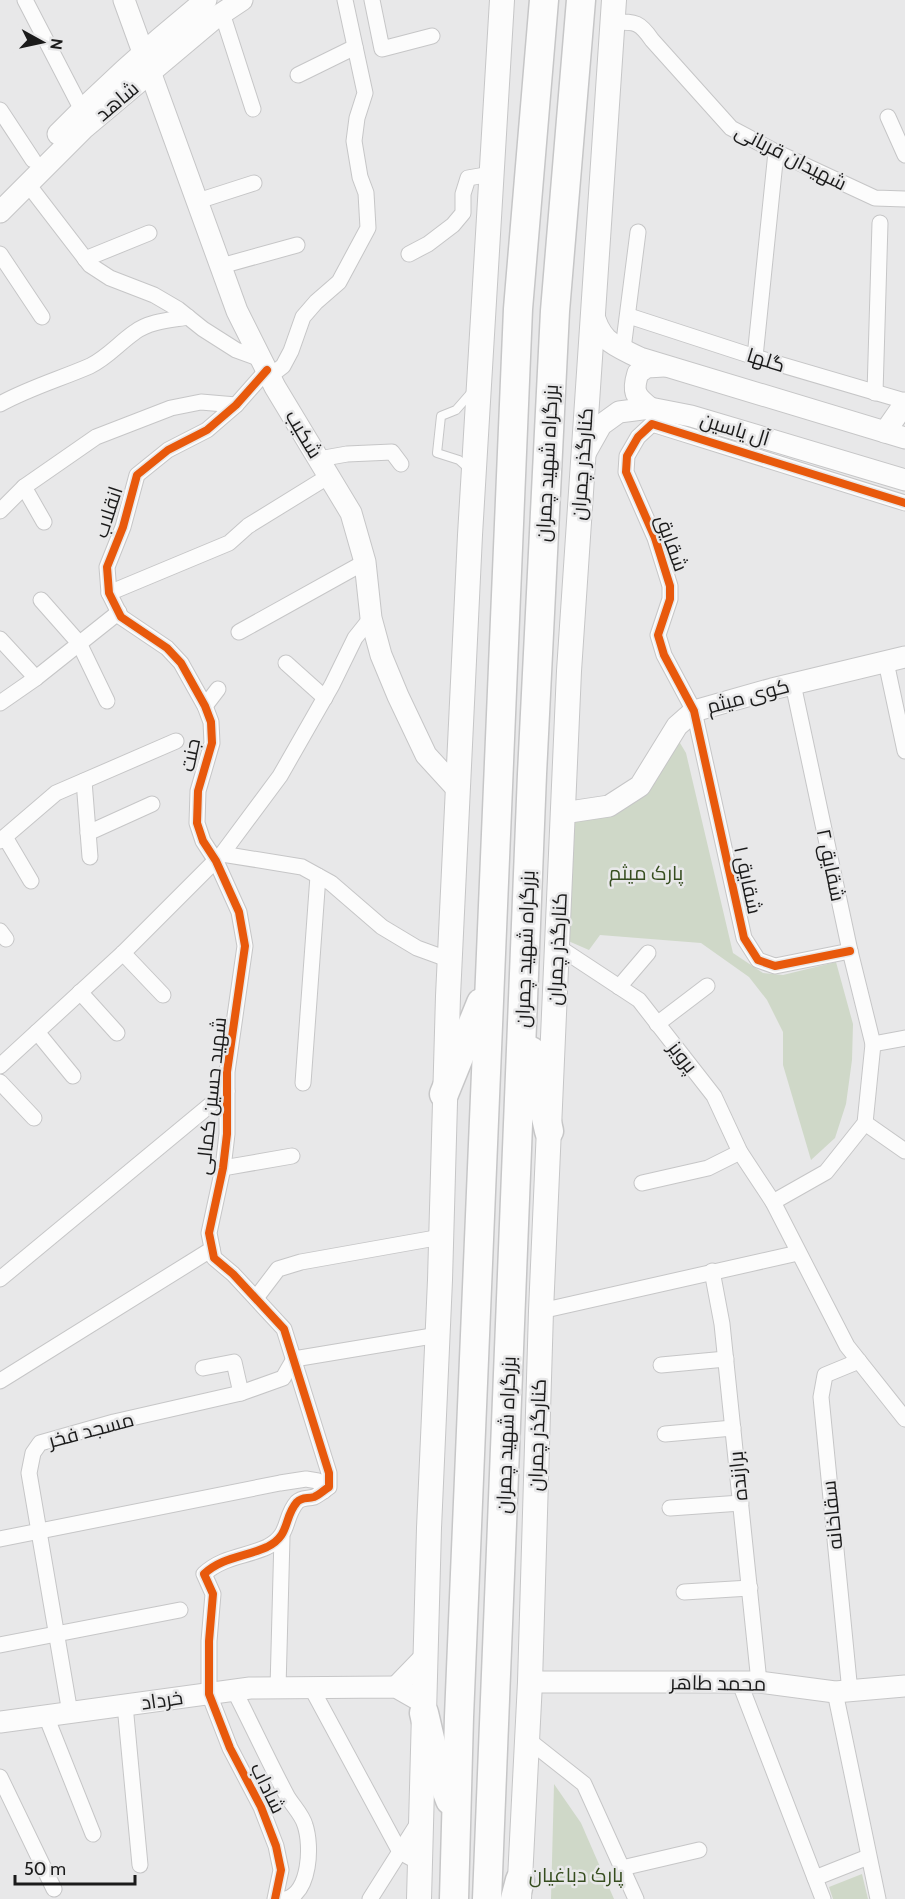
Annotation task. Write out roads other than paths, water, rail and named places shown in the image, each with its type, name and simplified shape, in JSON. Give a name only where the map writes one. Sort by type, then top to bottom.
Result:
[{"type":"highway","name":"بزرگراه شهید چمران","points":[[454,1899],[458,1727],[518,309],[544,0]]},
{"type":"highway","name":"بزرگراه شهید چمران","points":[[488,1899],[532,774],[555,311],[581,0]]},
{"type":"highway","points":[[444,1094],[488,985]]},
{"type":"highway","points":[[522,1013],[549,1131]]},
{"type":"highway","points":[[424,1708],[435,1760],[457,1822]]},
{"type":"main road","name":"شکیب","points":[[124,0],[237,311],[266,368],[351,513],[365,562],[371,618],[381,655],[426,755],[458,790]]},
{"type":"main road","name":"شاهد","points":[[0,194],[82,110],[148,63],[214,7],[242,0]]},
{"type":"main road","points":[[419,1899],[410,1858],[421,1819],[444,1094],[479,377],[502,0]]},
{"type":"main road","name":"کنارگذر چمران","points":[[518,1893],[530,1682],[541,1311],[569,671],[614,11]]},
{"type":"main road","name":"شاهد","points":[[0,212],[148,63]]},
{"type":"main road","name":"آل یاسین","points":[[593,312],[597,328],[614,345],[640,357],[895,435]]},
{"type":"main road","points":[[651,416],[638,398],[634,386],[638,373],[647,367],[668,366]]},
{"type":"main road","name":"گلها","points":[[895,435],[905,402]]},
{"type":"main road","name":"آل یاسین","points":[[583,458],[601,425],[619,412],[651,416],[691,416],[905,480]]},
{"type":"main road","name":"کوی میثم","points":[[562,813],[609,806],[640,786],[677,726],[694,711],[895,659]]},
{"type":"main road","points":[[424,1708],[396,1688],[425,1657]]},
{"type":"main road","name":"محمد طاهر","points":[[530,1682],[749,1681],[842,1692],[905,1686]]},
{"type":"main road","name":"خرداد","points":[[0,1722],[250,1688],[396,1688]]},
{"type":"street","points":[[25,0],[82,110]]},
{"type":"street","points":[[298,75],[355,47],[345,0]]},
{"type":"street","points":[[372,0],[382,49],[432,36]]},
{"type":"street","points":[[214,7],[253,109]]},
{"type":"street","name":"شهیدان قربانی","points":[[614,11],[643,26],[652,40],[731,128],[776,152],[876,198],[905,199]]},
{"type":"street","name":"انقلاب","points":[[120,615],[109,593],[106,567],[123,527],[137,475],[168,450],[207,430],[236,405],[266,368],[283,366],[303,318],[316,302],[339,282],[368,228],[366,193],[360,177],[354,141],[357,118],[365,93],[355,47]]},
{"type":"street","points":[[0,110],[33,160]]},
{"type":"street","points":[[888,117],[905,156]]},
{"type":"street","points":[[755,357],[776,152]]},
{"type":"street","points":[[409,254],[436,238],[453,225],[463,213],[463,194],[468,178],[491,174]]},
{"type":"street","points":[[27,183],[90,265],[110,278],[154,295],[266,368]]},
{"type":"street","points":[[198,201],[254,183]]},
{"type":"street","points":[[875,393],[880,223]]},
{"type":"street","points":[[623,350],[638,232]]},
{"type":"street","points":[[86,260],[149,233]]},
{"type":"street","points":[[221,266],[297,245]]},
{"type":"street","points":[[0,254],[42,317]]},
{"type":"street","name":"گلها","points":[[628,316],[905,402]]},
{"type":"street","points":[[0,404],[23,391],[98,361],[136,331],[160,321],[188,317]]},
{"type":"street","points":[[1,507],[24,487],[96,437],[171,408],[201,402],[236,405]]},
{"type":"street","points":[[651,416],[905,503]]},
{"type":"street","name":"شقایق","points":[[651,416],[627,456],[626,472],[655,538],[670,586],[670,599],[658,635],[664,655],[694,711]]},
{"type":"street","points":[[109,593],[229,543],[324,467],[347,454],[392,452],[401,464]]},
{"type":"street","points":[[24,487],[44,522]]},
{"type":"street","points":[[239,632],[365,562]]},
{"type":"street","points":[[41,600],[79,643],[107,701]]},
{"type":"street","points":[[0,703],[120,615]]},
{"type":"street","name":"جنت","points":[[120,615],[167,648],[181,663],[205,706],[211,722],[212,743],[198,791],[197,824],[203,841],[219,857]]},
{"type":"street","points":[[0,1066],[123,953],[219,857],[280,777],[325,698],[355,638],[371,618]]},
{"type":"street","points":[[0,639],[36,678]]},
{"type":"street","points":[[895,659],[905,751]]},
{"type":"street","points":[[286,663],[325,698]]},
{"type":"street","name":"شقایق ۲","points":[[793,684],[850,951],[873,1044],[865,1123]]},
{"type":"street","points":[[205,706],[218,689]]},
{"type":"street","name":"شقایق ۱","points":[[694,711],[744,938],[758,960],[775,966],[850,951]]},
{"type":"street","points":[[31,881],[2,839],[56,793],[176,741]]},
{"type":"street","points":[[84,780],[90,857]]},
{"type":"street","points":[[88,833],[152,804]]},
{"type":"street","points":[[219,857],[302,867],[331,882],[382,927],[417,948],[450,960]]},
{"type":"street","name":"شهید حسین کمالی","points":[[212,1249],[209,1233],[223,1168],[227,1134],[226,1072],[245,946],[239,912],[219,857]]},
{"type":"street","points":[[303,1083],[318,876]]},
{"type":"street","name":"پرویز","points":[[557,946],[639,1000],[714,1096],[740,1152],[773,1202],[847,1346],[905,1419]]},
{"type":"street","points":[[123,953],[163,995]]},
{"type":"street","points":[[619,987],[648,953]]},
{"type":"street","points":[[657,1024],[707,986]]},
{"type":"street","points":[[80,993],[117,1033]]},
{"type":"street","points":[[37,1032],[73,1076]]},
{"type":"street","points":[[873,1044],[905,1038]]},
{"type":"street","points":[[0,1082],[34,1118]]},
{"type":"street","points":[[0,1279],[227,1091]]},
{"type":"street","points":[[773,1202],[826,1172],[865,1123],[905,1151]]},
{"type":"street","points":[[642,1183],[708,1168],[740,1152]]},
{"type":"street","points":[[223,1168],[292,1156]]},
{"type":"street","points":[[256,1298],[278,1269],[301,1262],[441,1237]]},
{"type":"street","points":[[0,1381],[212,1249],[214,1258],[256,1298],[284,1329],[329,1473],[329,1487],[315,1497],[300,1499],[294,1504],[282,1537],[278,1688]]},
{"type":"street","points":[[541,1311],[798,1253]]},
{"type":"street","name":"برازنده","points":[[712,1271],[722,1324],[750,1588],[749,1681],[823,1899]]},
{"type":"street","points":[[294,1359],[438,1335]]},
{"type":"street","name":"مسجد فخر","points":[[70,1713],[29,1473],[33,1453],[40,1443],[114,1422],[241,1393],[283,1378],[294,1359]]},
{"type":"street","points":[[660,1365],[726,1359]]},
{"type":"street","name":"سقاخانه","points":[[842,1692],[821,1397],[825,1375],[859,1361]]},
{"type":"street","points":[[203,1368],[234,1362],[241,1393]]},
{"type":"street","points":[[665,1434],[733,1428]]},
{"type":"street","points":[[0,1539],[306,1479],[318,1481],[324,1491]]},
{"type":"street","points":[[670,1508],[741,1503]]},
{"type":"street","points":[[209,1694],[209,1641],[213,1594],[204,1574],[212,1566],[267,1547],[282,1537]]},
{"type":"street","points":[[684,1592],[750,1588]]},
{"type":"street","points":[[0,1646],[180,1610]]},
{"type":"street","points":[[312,1689],[410,1858],[370,1899]]},
{"type":"street","name":"شاداب","points":[[234,1690],[287,1796],[305,1825],[308,1851],[305,1880],[294,1896],[286,1899]]},
{"type":"street","points":[[842,1692],[868,1857],[878,1899]]},
{"type":"street","name":"شاداب","points":[[209,1694],[230,1748],[261,1807],[276,1846],[281,1869],[275,1899]]},
{"type":"street","points":[[125,1705],[140,1864]]},
{"type":"street","points":[[45,1716],[93,1834]]},
{"type":"street","points":[[527,1739],[584,1784],[636,1899]]},
{"type":"street","points":[[1,1783],[54,1889]]},
{"type":"street","points":[[622,1868],[699,1850]]},
{"type":"street","points":[[815,1878],[868,1857]]},
{"type":"lane","points":[[474,475],[459,460],[437,453],[441,416],[456,410],[468,398],[479,377]]},
{"type":"park label","name":"پارک میثم","points":[[646,873]]},
{"type":"park label","name":"پارک دباغیان","points":[[576,1875]]}]
